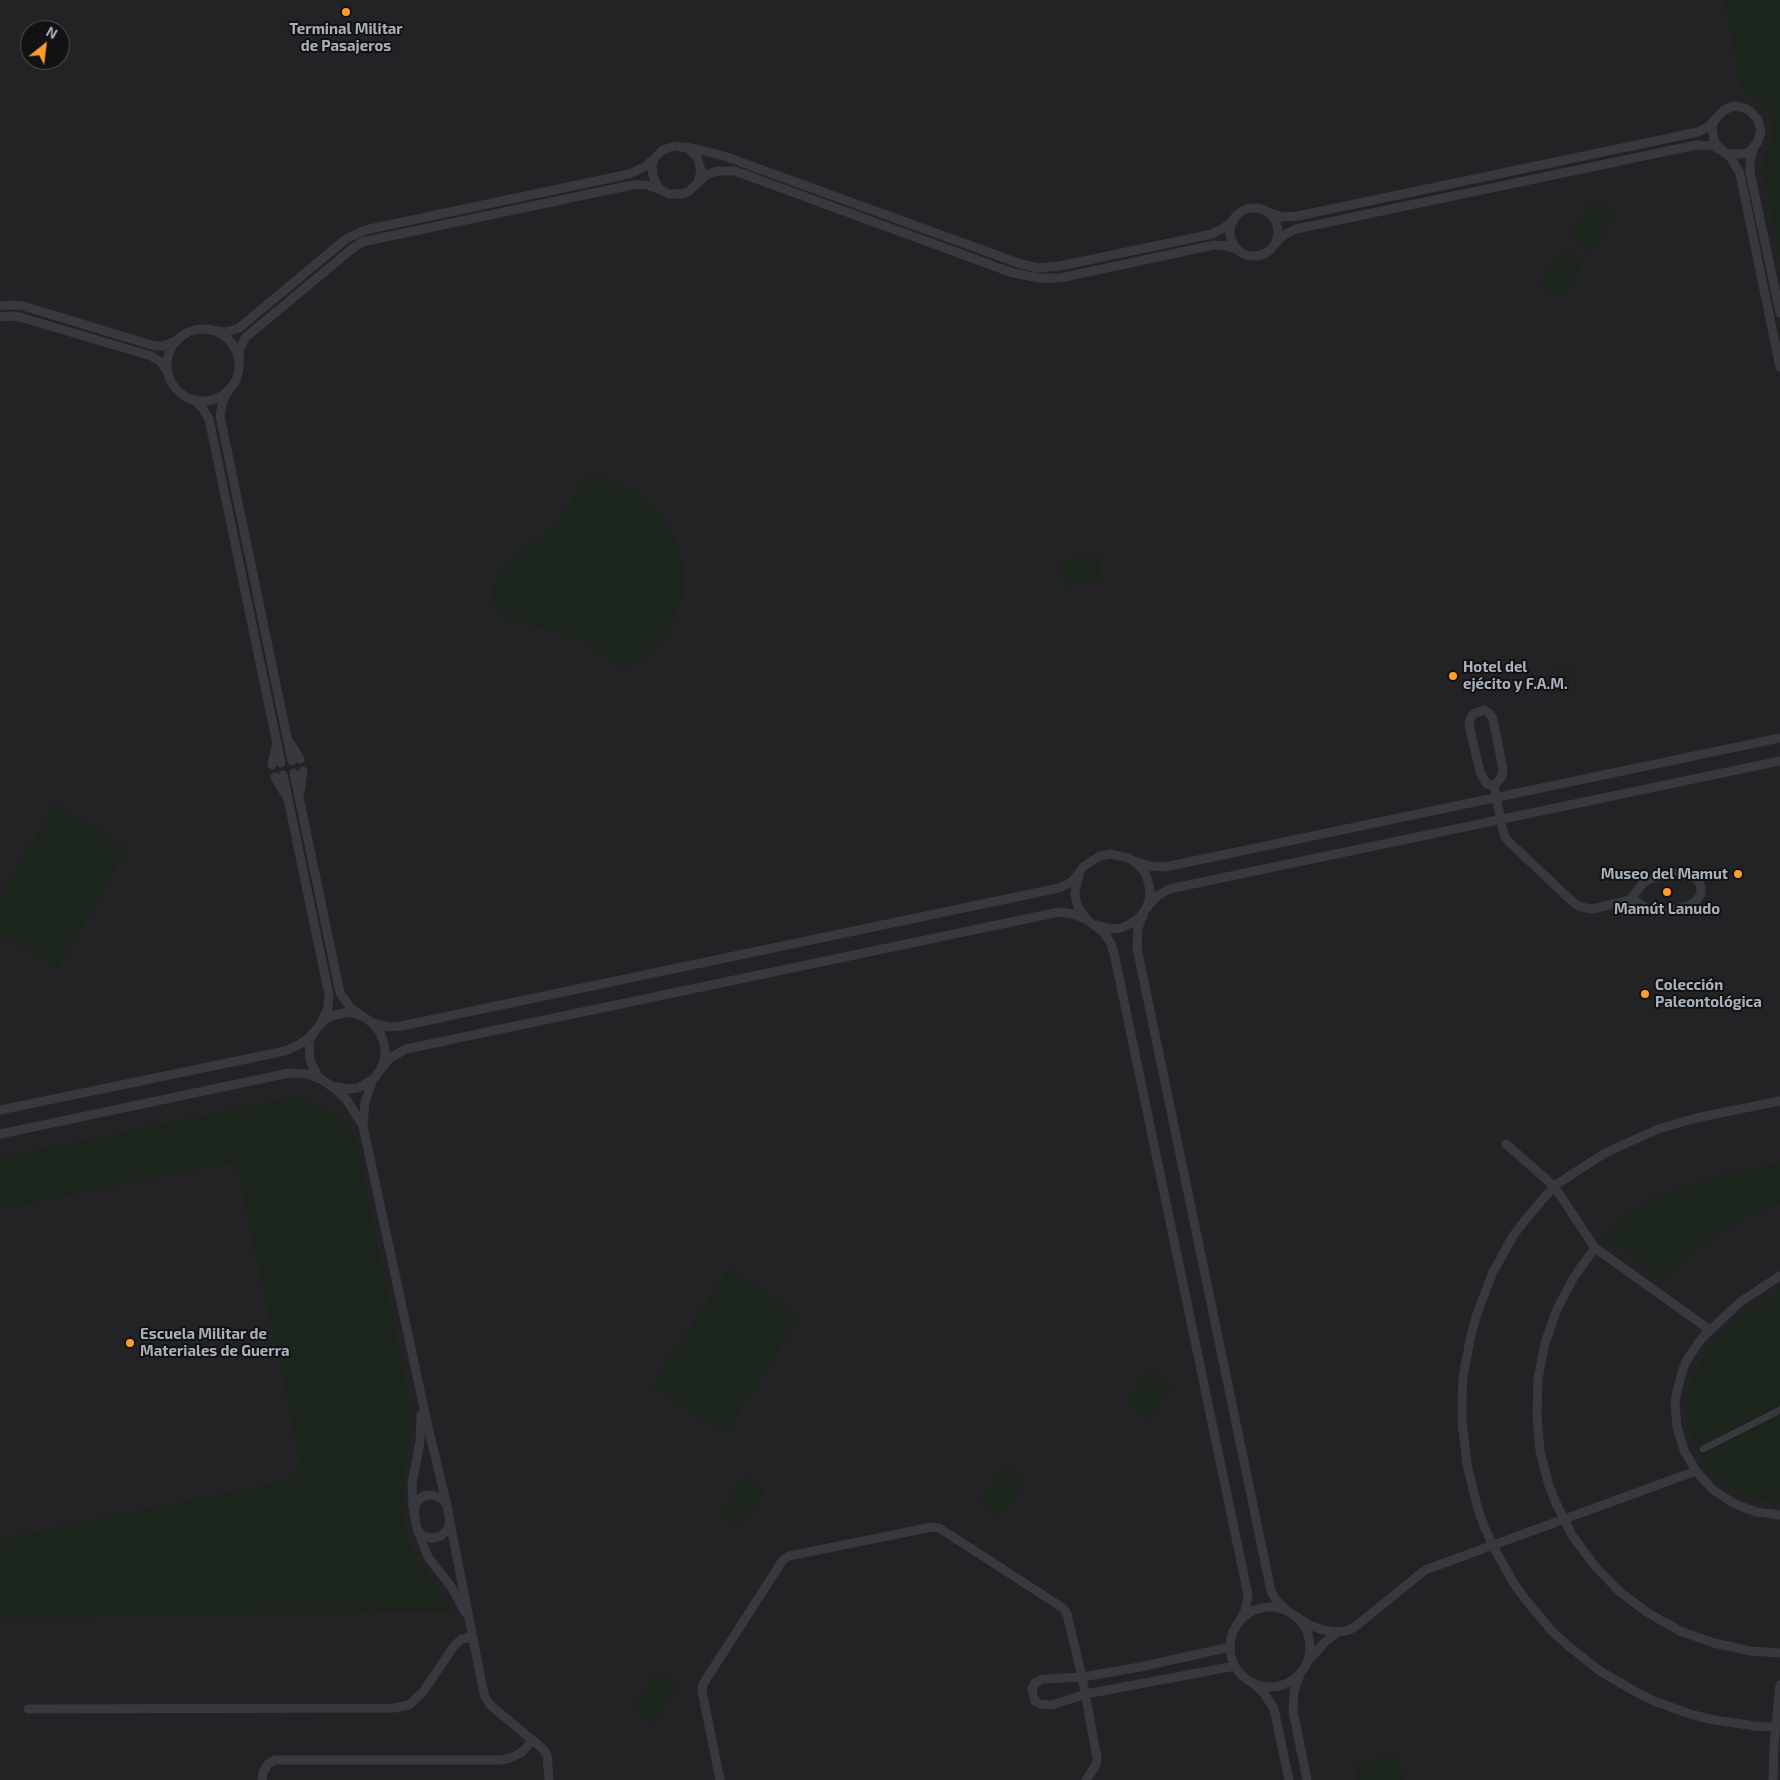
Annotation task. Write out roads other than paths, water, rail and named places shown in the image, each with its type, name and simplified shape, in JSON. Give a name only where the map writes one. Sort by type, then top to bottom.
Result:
[{"type":"street","points":[[296,760],[287,739],[220,416],[223,401],[238,374],[240,348],[246,337],[353,248],[368,240],[632,185],[647,185],[675,195],[682,194],[688,192],[706,175],[717,171],[735,172],[1010,272],[1038,278],[1060,278],[1214,245],[1226,246],[1245,254],[1259,256],[1272,248],[1284,235],[1296,229],[1442,192],[1698,132],[1708,127],[1720,113],[1729,107],[1740,107],[1750,111],[1758,120],[1760,137],[1754,147],[1750,161],[1750,172],[1780,313]]},
{"type":"street","points":[[1714,121],[1712,128],[1714,141],[1734,162],[1740,174],[1780,367]]},
{"type":"street","points":[[0,306],[23,306],[154,346],[164,346],[192,331],[210,330],[226,332],[239,328],[349,237],[365,230],[630,174],[646,166],[658,154],[669,147],[681,146],[702,149],[724,156],[1021,264],[1038,268],[1060,266],[1212,234],[1221,230],[1243,210],[1249,208],[1255,208],[1278,216],[1293,217],[1442,192],[1696,145],[1708,145],[1736,155],[1742,154],[1754,147]]},
{"type":"street","points":[[681,146],[688,148],[698,157],[701,170],[698,183]]},
{"type":"street","points":[[654,159],[652,164],[653,176],[655,182],[663,191]]},
{"type":"street","points":[[1268,212],[1276,221],[1278,227],[1276,242]]},
{"type":"street","points":[[1234,219],[1230,237],[1238,250]]},
{"type":"street","points":[[384,226],[385,236]]},
{"type":"street","points":[[0,317],[20,318],[151,356],[161,362],[176,389],[201,406],[209,419],[276,741],[277,764]]},
{"type":"street","points":[[210,330],[227,338],[234,346],[239,364]]},
{"type":"street","points":[[168,374],[168,357],[176,341]]},
{"type":"street","points":[[192,399],[201,401],[211,400],[220,397],[228,391]]},
{"type":"street","points":[[1494,786],[1487,784],[1480,772],[1469,725],[1473,714],[1484,710],[1489,712],[1492,719],[1503,769],[1502,776],[1494,786],[1500,820],[1506,839],[1575,904],[1592,909],[1630,900],[1651,911],[1660,912],[1690,906],[1697,900],[1701,886],[1692,874],[1682,872],[1652,878],[1643,883],[1630,900]]},
{"type":"street","points":[[372,1023],[384,1026],[401,1026],[1054,890],[1069,884],[1084,866],[1100,856],[1110,854],[1129,858],[1145,865],[1165,866],[1780,738]]},
{"type":"street","points":[[548,1780],[547,1755],[543,1749],[489,1704],[484,1694],[450,1522],[363,1126],[364,1102],[374,1078],[390,1058],[406,1049],[1059,912],[1080,916],[1100,927],[1121,928],[1130,924],[1156,897],[1169,889],[1780,761]]},
{"type":"street","points":[[299,772],[300,800],[340,993],[350,1007],[379,1030],[384,1045],[384,1061],[380,1070]]},
{"type":"street","points":[[279,776],[289,802],[329,995],[326,1014],[309,1042],[310,1060],[318,1076],[346,1099],[363,1126]]},
{"type":"street","points":[[1129,858],[1141,868],[1148,881],[1149,901],[1138,928],[1137,948],[1271,1591],[1280,1604],[1316,1628],[1339,1632],[1349,1630],[1425,1570],[1696,1471]]},
{"type":"street","points":[[1079,874],[1075,892],[1079,909],[1107,937],[1114,953],[1248,1596],[1247,1606],[1235,1628],[1230,1647],[1235,1666],[1264,1693],[1274,1709],[1289,1780]]},
{"type":"street","points":[[318,1025],[335,1015],[344,1013],[354,1013],[364,1017]]},
{"type":"street","points":[[0,1110],[285,1051],[302,1043],[313,1034]]},
{"type":"street","points":[[0,1134],[290,1073],[308,1074],[328,1084],[349,1089],[366,1084],[374,1078]]},
{"type":"street","points":[[1778,1726],[1734,1724],[1693,1715],[1654,1701],[1617,1682],[1583,1658],[1552,1631],[1525,1599],[1506,1570],[1493,1546],[1477,1506],[1471,1485],[1465,1449],[1462,1399],[1466,1356],[1476,1314],[1496,1267],[1513,1236],[1554,1186],[1605,1153],[1658,1129],[1696,1118],[1780,1101]]},
{"type":"street","points":[[1506,1144],[1554,1186],[1595,1248],[1710,1330]]},
{"type":"street","points":[[1595,1248],[1574,1278],[1557,1309],[1545,1343],[1538,1379],[1536,1415],[1540,1451],[1549,1486],[1564,1519],[1582,1550],[1594,1565],[1619,1591],[1648,1613],[1680,1631],[1714,1643],[1750,1651],[1780,1653]]},
{"type":"street","points":[[1780,1276],[1740,1302],[1702,1338],[1683,1368],[1677,1391],[1676,1415],[1684,1450],[1696,1471],[1712,1489],[1733,1503],[1756,1512],[1780,1515]]},
{"type":"street","points":[[420,1392],[421,1434],[412,1484],[417,1529],[428,1557],[452,1588],[470,1626]]},
{"type":"street","points":[[1703,1449],[1780,1410]]},
{"type":"street","points":[[414,1512],[419,1499],[428,1495],[441,1498],[446,1505]]},
{"type":"street","points":[[417,1529],[428,1538],[437,1538],[448,1530],[450,1522]]},
{"type":"street","points":[[720,1780],[702,1691],[703,1684],[783,1560],[789,1556],[932,1527],[939,1528],[1063,1608],[1067,1614],[1086,1694],[1097,1758],[1096,1765],[1086,1780]]},
{"type":"street","points":[[1240,1620],[1253,1611],[1268,1607],[1288,1611]]},
{"type":"street","points":[[1297,1617],[1304,1625],[1309,1636],[1310,1646],[1309,1657],[1294,1691],[1293,1711],[1307,1780]]},
{"type":"street","points":[[1248,1680],[1266,1687],[1294,1680],[1318,1648],[1339,1632]]},
{"type":"street","points":[[28,1709],[394,1708],[409,1705],[423,1692],[454,1646],[462,1639],[472,1637]]},
{"type":"street","points":[[1230,1647],[1140,1667],[1082,1677],[1042,1679],[1032,1689],[1033,1695],[1040,1704],[1047,1705],[1086,1694],[1235,1666]]},
{"type":"street","points":[[1140,1667],[1144,1682]]},
{"type":"street","points":[[1773,1780],[1780,1685]]},
{"type":"street","points":[[262,1780],[263,1772],[268,1764],[275,1760],[501,1760],[521,1754],[533,1740]]},
{"type":"place","name":"Terminal Militar de Pasajeros","points":[[346,12]]},
{"type":"place","name":"Hotel del ejécito y F.A.M.","points":[[1453,676]]},
{"type":"place","name":"Museo del Mamut","points":[[1738,874]]},
{"type":"place","name":"Mamút Lanudo","points":[[1667,892]]},
{"type":"place","name":"Colección Paleontológica","points":[[1645,994]]},
{"type":"place","name":"Escuela Militar de Materiales de Guerra","points":[[130,1343]]}]
